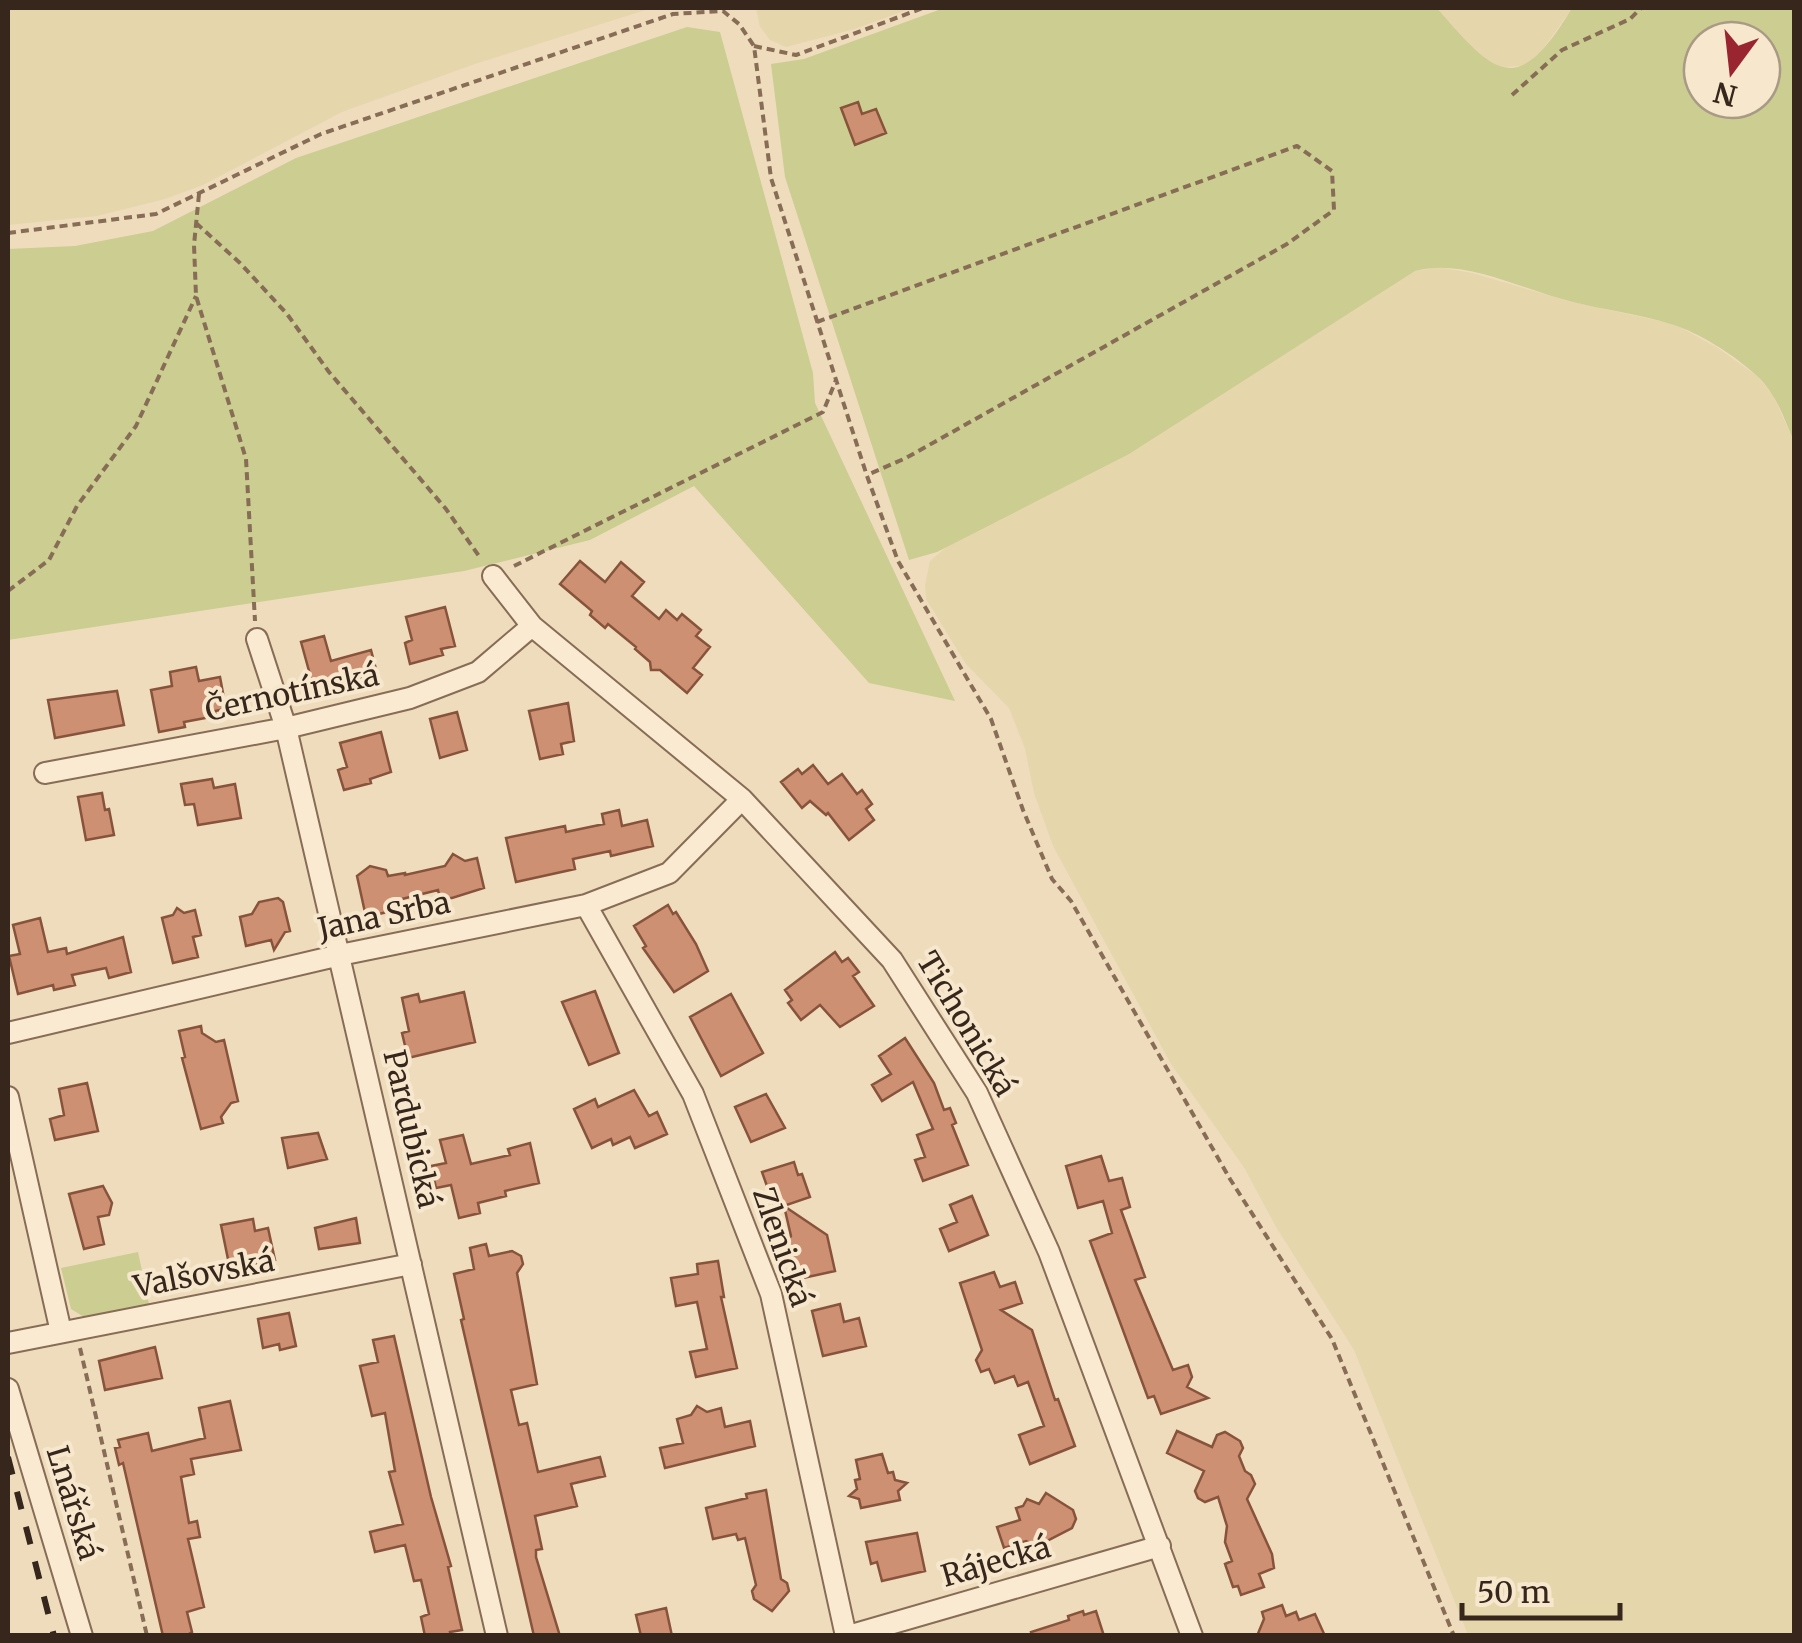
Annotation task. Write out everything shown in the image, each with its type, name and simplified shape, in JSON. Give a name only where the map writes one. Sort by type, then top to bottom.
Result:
[{"type":"street","name":"Tichonická","points":[[493,576],[532,626],[742,798],[892,960],[977,1093],[1049,1252],[1192,1636]]},
{"type":"street","name":"Černotínská","points":[[44,773],[286,728],[410,698],[478,672],[532,626]]},
{"type":"street","name":"Pardubická","points":[[258,639],[286,728],[498,1636]]},
{"type":"street","name":"Jana Srba","points":[[8,1033],[340,954],[586,905],[669,872],[742,798]]},
{"type":"street","name":"Zlenická","points":[[586,905],[692,1094],[771,1294],[847,1636]]},
{"type":"street","points":[[8,1097],[68,1330]]},
{"type":"street","name":"Valšovská","points":[[8,1343],[411,1264]]},
{"type":"street","name":"Lnářská","points":[[8,1388],[82,1636]]},
{"type":"street","name":"Rájecká","points":[[847,1636],[1160,1546]]},
{"type":"path","points":[[754,46],[796,55],[923,8]]},
{"type":"path","points":[[1512,95],[1562,50],[1630,19],[1641,8]]},
{"type":"path","points":[[8,233],[156,214],[321,134],[673,14],[723,10],[739,24],[754,46],[771,178],[866,476],[898,562],[991,718],[1052,879],[1072,901],[1230,1179],[1332,1339],[1454,1636]]},
{"type":"path","points":[[817,322],[1297,146],[1332,171],[1334,210],[1287,244],[906,458],[866,476]]},
{"type":"path","points":[[198,194],[196,296],[246,459],[258,639]]},
{"type":"path","points":[[196,223],[240,263],[286,314],[446,509],[493,576],[823,412],[836,380]]},
{"type":"path","points":[[8,591],[49,560],[77,506],[136,426],[196,296]]},
{"type":"path","points":[[68,1330],[148,1636]]},
{"type":"shaded area","points":[[8,8],[652,8],[475,64],[342,112],[203,185],[165,199],[97,216],[8,225]]},
{"type":"shaded area","points":[[756,8],[912,8],[855,29],[786,47],[770,40],[760,27]]},
{"type":"shaded area","points":[[1437,8],[1572,8],[1536,59],[1523,66],[1503,67],[1489,64],[1474,51]]},
{"type":"shaded area","points":[[1438,267],[1674,324],[1718,348],[1757,376],[1773,395],[1794,442],[1794,1635],[1468,1635],[1354,1350],[1276,1227],[1245,1169],[1171,1064],[1053,846],[1009,708],[966,664],[926,599],[930,561],[950,544],[1129,453],[1415,271]]},
{"type":"green space","points":[[944,8],[1437,8],[1475,50],[1506,68],[1521,66],[1536,56],[1572,8],[1794,8],[1794,442],[1779,406],[1763,382],[1727,352],[1693,333],[1494,277],[1434,268],[1415,271],[1129,454],[937,552],[909,560],[785,177],[771,64],[804,59]]},
{"type":"green space","points":[[687,27],[720,32],[813,373],[815,403],[955,701],[869,683],[694,486],[590,540],[464,571],[8,640],[8,249],[75,246],[153,231],[296,158]]},
{"type":"green space","points":[[138,1252],[149,1304],[84,1317],[71,1309],[61,1268]]},
{"type":"building","points":[[858,102],[862,114],[876,109],[886,133],[855,145],[841,108]]},
{"type":"building","points":[[580,561],[605,582],[621,562],[644,582],[632,596],[659,619],[666,610],[677,620],[682,614],[701,630],[696,636],[710,647],[693,668],[702,675],[687,693],[660,670],[651,670],[650,662],[636,647],[608,624],[605,628],[590,615],[592,611],[560,584]]},
{"type":"building","points":[[445,607],[455,646],[441,649],[443,655],[410,664],[405,643],[412,640],[406,617]]},
{"type":"building","points":[[324,636],[331,661],[371,650],[377,673],[314,689],[301,642]]},
{"type":"building","points":[[196,667],[199,681],[220,677],[226,709],[215,711],[216,716],[184,722],[185,727],[159,732],[151,690],[172,686],[170,672]]},
{"type":"building","points":[[117,691],[124,725],[55,738],[48,700]]},
{"type":"building","points":[[568,703],[574,741],[561,744],[563,754],[540,759],[529,711]]},
{"type":"building","points":[[457,712],[467,750],[440,758],[430,719]]},
{"type":"building","points":[[381,732],[391,772],[370,779],[371,783],[344,790],[338,770],[347,767],[340,743]]},
{"type":"building","points":[[813,765],[828,784],[842,774],[857,794],[862,790],[872,804],[866,809],[874,820],[849,840],[828,813],[810,801],[802,808],[781,782],[798,769],[802,774]]},
{"type":"building","points":[[212,779],[214,788],[235,784],[241,818],[198,825],[194,804],[185,805],[181,784]]},
{"type":"building","points":[[102,793],[114,835],[86,840],[78,797]]},
{"type":"building","points":[[619,810],[622,826],[647,820],[653,846],[611,856],[610,851],[573,859],[575,869],[516,882],[506,838],[565,826],[566,832],[604,824],[602,814]]},
{"type":"building","points":[[453,854],[465,861],[477,858],[484,888],[452,898],[440,898],[438,890],[394,901],[396,910],[366,917],[357,876],[370,866],[386,870],[388,876],[405,875],[445,866]]},
{"type":"building","points":[[278,898],[283,902],[290,931],[285,932],[274,950],[271,940],[246,946],[240,917],[252,914],[259,902]]},
{"type":"building","points":[[668,905],[696,944],[708,971],[674,992],[643,948],[646,946],[634,926]]},
{"type":"building","points":[[177,908],[184,913],[195,910],[201,935],[193,937],[198,957],[173,963],[162,918],[173,915]]},
{"type":"building","points":[[40,918],[48,952],[66,948],[67,954],[123,937],[131,972],[109,978],[106,968],[72,975],[75,985],[54,990],[53,985],[18,994],[9,956],[20,954],[13,925]]},
{"type":"building","points":[[835,952],[842,962],[848,958],[859,972],[853,976],[874,1006],[840,1027],[820,1005],[801,1020],[788,1003],[792,1000],[785,990]]},
{"type":"building","points":[[595,991],[619,1053],[589,1065],[562,1002]]},
{"type":"building","points":[[464,992],[475,1042],[408,1058],[402,1033],[409,1031],[402,998],[418,994],[420,1002]]},
{"type":"building","points":[[731,994],[763,1053],[721,1076],[690,1017]]},
{"type":"building","points":[[201,1026],[202,1033],[216,1042],[224,1040],[238,1101],[231,1103],[221,1117],[223,1123],[201,1129],[179,1031]]},
{"type":"building","points":[[905,1038],[934,1083],[944,1110],[950,1108],[956,1123],[952,1125],[968,1165],[923,1181],[915,1160],[925,1157],[917,1135],[933,1129],[913,1082],[882,1101],[872,1085],[891,1074],[879,1056]]},
{"type":"building","points":[[87,1083],[98,1131],[55,1140],[50,1119],[64,1115],[59,1089]]},
{"type":"building","points":[[634,1090],[649,1116],[657,1112],[667,1134],[635,1148],[630,1137],[613,1145],[611,1139],[592,1148],[574,1109],[595,1099],[598,1107]]},
{"type":"building","points":[[766,1094],[785,1128],[751,1142],[735,1107]]},
{"type":"building","points":[[318,1133],[327,1159],[288,1168],[282,1138]]},
{"type":"building","points":[[463,1135],[471,1164],[510,1155],[508,1149],[530,1143],[539,1183],[505,1191],[506,1196],[478,1203],[480,1213],[459,1218],[451,1185],[436,1188],[431,1166],[446,1163],[440,1140]]},
{"type":"building","points":[[1101,1156],[1109,1181],[1122,1178],[1130,1207],[1121,1210],[1145,1277],[1135,1280],[1173,1370],[1188,1365],[1192,1377],[1187,1387],[1208,1398],[1161,1414],[1154,1396],[1148,1398],[1090,1241],[1112,1233],[1103,1201],[1078,1208],[1066,1166]]},
{"type":"building","points":[[794,1162],[810,1197],[775,1209],[762,1172]]},
{"type":"building","points":[[103,1186],[112,1203],[109,1215],[98,1217],[104,1244],[84,1249],[69,1194]]},
{"type":"building","points":[[972,1196],[988,1235],[949,1251],[940,1229],[957,1222],[950,1205]]},
{"type":"building","points":[[784,1206],[827,1235],[835,1271],[794,1280]]},
{"type":"building","points":[[356,1218],[360,1243],[319,1249],[315,1228]]},
{"type":"building","points":[[253,1219],[255,1231],[268,1228],[275,1260],[230,1269],[221,1225]]},
{"type":"building","points":[[486,1244],[489,1256],[512,1251],[521,1256],[523,1264],[517,1273],[537,1384],[511,1390],[519,1425],[527,1423],[538,1472],[600,1457],[605,1476],[571,1484],[577,1506],[535,1516],[542,1549],[536,1550],[536,1557],[559,1633],[549,1636],[534,1636],[461,1320],[464,1319],[454,1274],[474,1269],[470,1248]]},
{"type":"building","points":[[718,1261],[721,1297],[737,1368],[696,1377],[690,1352],[707,1349],[697,1302],[676,1306],[671,1278],[698,1274],[697,1264]]},
{"type":"building","points":[[994,1272],[1000,1287],[1015,1282],[1022,1303],[1001,1310],[1032,1330],[1075,1446],[1030,1464],[1019,1435],[1044,1426],[1028,1382],[1018,1386],[1014,1376],[995,1383],[989,1369],[981,1372],[976,1360],[982,1350],[960,1283]]},
{"type":"building","points":[[840,1304],[844,1322],[859,1318],[866,1346],[823,1356],[812,1311]]},
{"type":"building","points":[[289,1313],[296,1346],[280,1350],[279,1344],[263,1348],[258,1319]]},
{"type":"building","points":[[394,1336],[451,1566],[448,1567],[462,1630],[450,1632],[451,1636],[425,1636],[421,1617],[429,1614],[421,1580],[414,1581],[405,1545],[375,1552],[370,1532],[403,1524],[389,1472],[395,1471],[385,1413],[372,1416],[360,1366],[378,1362],[373,1340]]},
{"type":"building","points":[[155,1347],[162,1378],[105,1390],[99,1361]]},
{"type":"building","points":[[230,1401],[241,1450],[191,1459],[194,1474],[181,1477],[189,1523],[197,1521],[200,1537],[188,1539],[204,1607],[187,1612],[192,1632],[186,1636],[163,1636],[123,1463],[119,1465],[115,1448],[120,1447],[118,1440],[148,1433],[152,1451],[205,1438],[199,1408]]},
{"type":"building","points":[[697,1406],[707,1412],[721,1408],[725,1427],[750,1421],[755,1446],[665,1468],[660,1448],[683,1443],[677,1419],[691,1415]]},
{"type":"building","points":[[1177,1431],[1212,1447],[1217,1435],[1225,1432],[1240,1441],[1243,1448],[1239,1456],[1255,1484],[1247,1499],[1272,1554],[1274,1568],[1259,1574],[1264,1587],[1241,1595],[1238,1586],[1233,1587],[1225,1564],[1232,1561],[1225,1542],[1227,1526],[1218,1497],[1205,1502],[1198,1498],[1195,1491],[1204,1471],[1167,1453]]},
{"type":"building","points":[[882,1454],[888,1473],[893,1472],[895,1480],[907,1483],[898,1491],[900,1500],[861,1508],[859,1499],[849,1496],[857,1489],[855,1480],[860,1479],[856,1460]]},
{"type":"building","points":[[766,1490],[781,1579],[789,1591],[772,1611],[754,1599],[752,1591],[756,1585],[745,1538],[738,1540],[736,1534],[713,1539],[706,1508]]},
{"type":"building","points":[[1046,1493],[1073,1510],[1076,1519],[1072,1528],[1037,1546],[1026,1541],[1004,1548],[997,1527],[1020,1520],[1016,1508],[1027,1499],[1039,1504]]},
{"type":"building","points":[[917,1533],[925,1571],[882,1581],[877,1562],[871,1564],[866,1542]]},
{"type":"building","points":[[1282,1605],[1286,1616],[1296,1612],[1299,1620],[1315,1614],[1325,1636],[1257,1636],[1264,1619],[1262,1612]]},
{"type":"building","points":[[666,1608],[672,1636],[641,1636],[636,1615]]},
{"type":"building","points":[[1083,1611],[1084,1615],[1096,1611],[1104,1636],[1032,1636],[1031,1632],[1069,1620],[1068,1616]]},
{"type":"railway","points":[[8,1457],[54,1636]]}]
